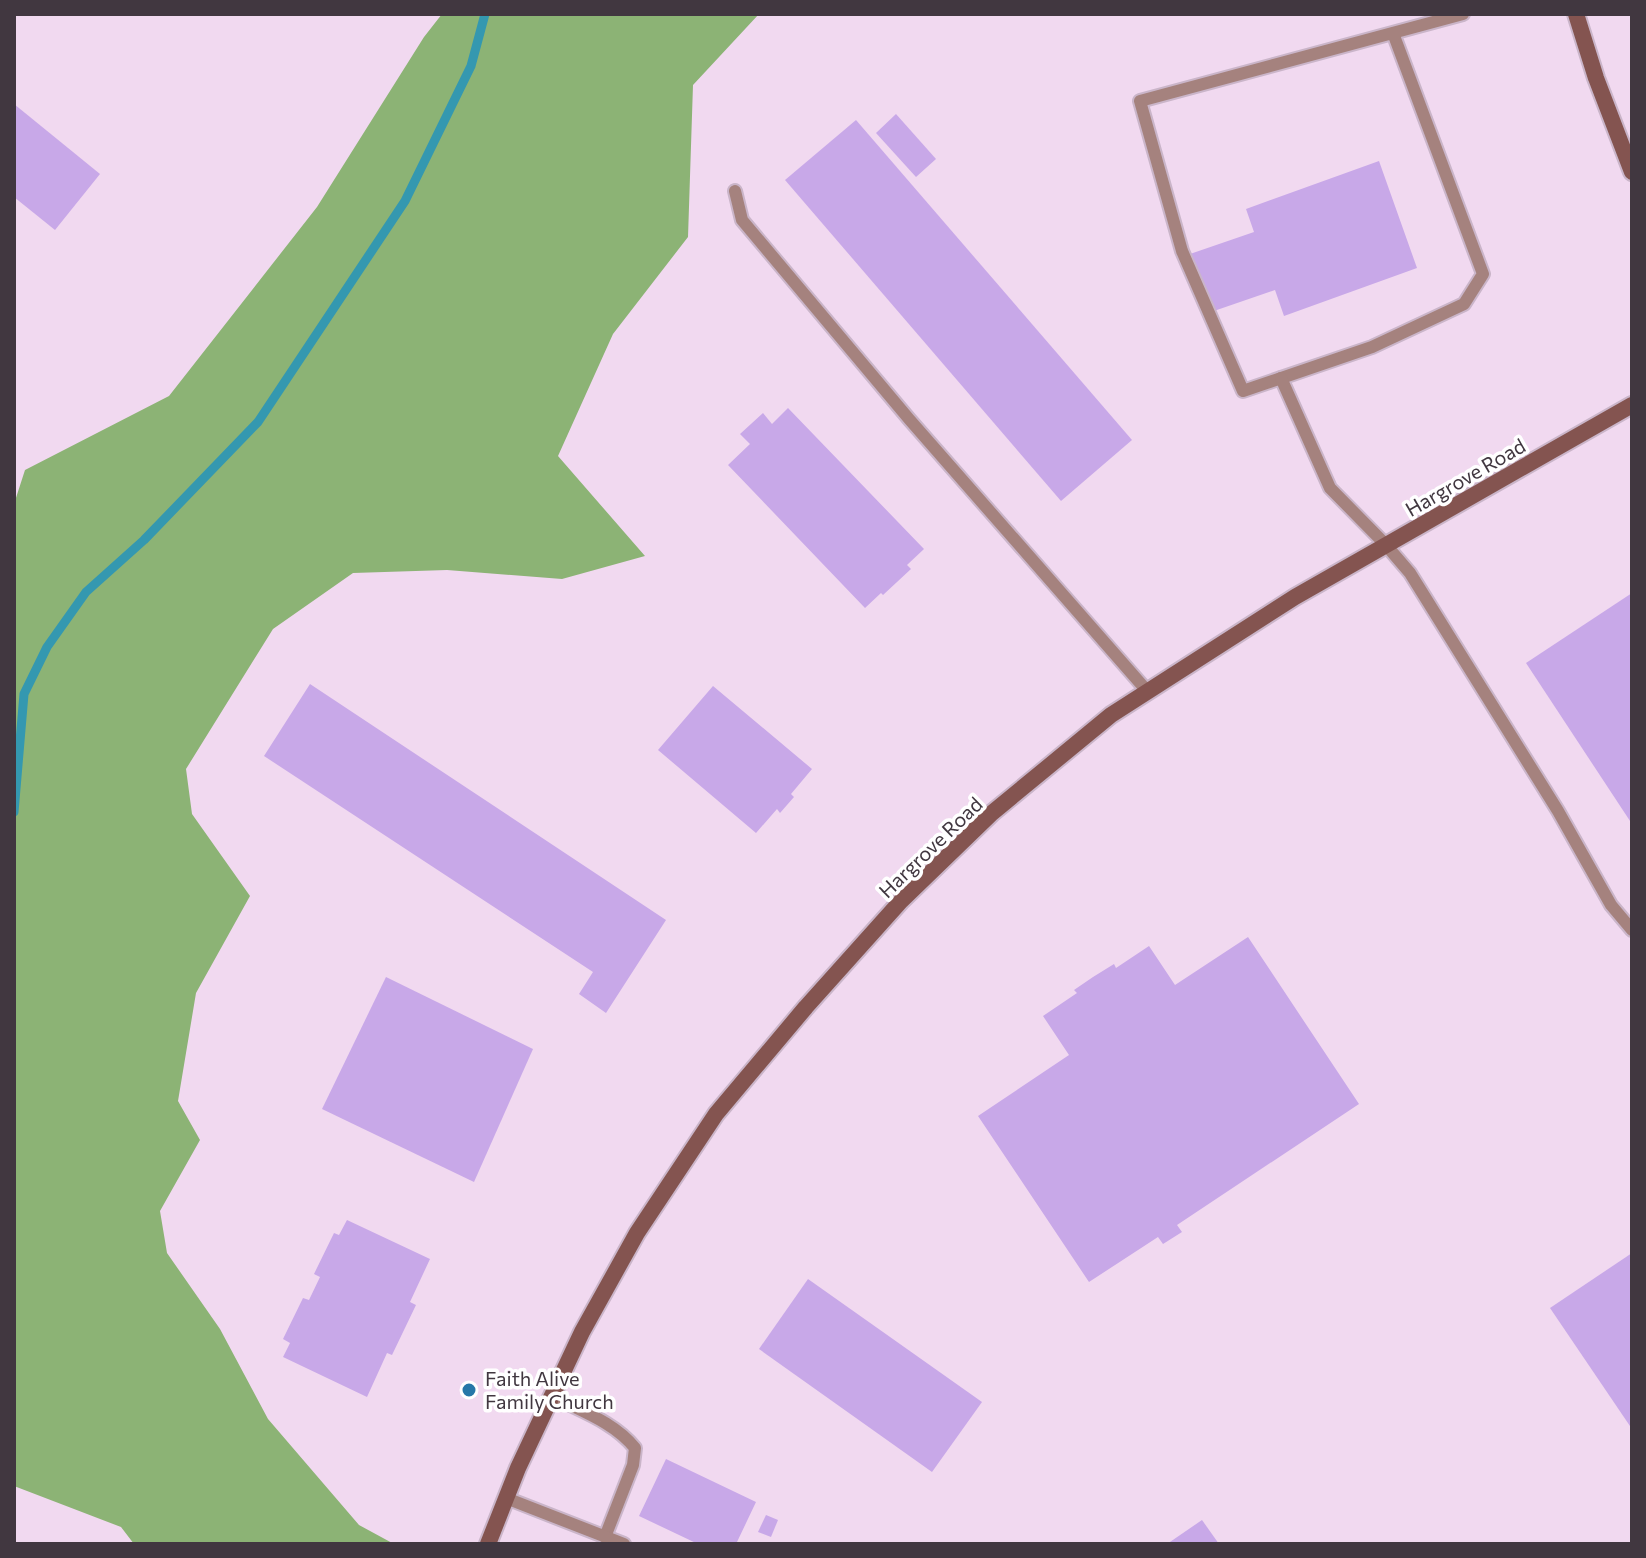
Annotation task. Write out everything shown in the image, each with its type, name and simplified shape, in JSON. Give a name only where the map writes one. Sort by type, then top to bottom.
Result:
[{"type":"street","points":[[1576,14],[1596,78],[1632,172]]},
{"type":"street","name":"Hargrove Road","points":[[488,1544],[506,1498],[596,1304],[637,1233],[716,1114],[901,901],[992,813],[1111,715],[1295,597],[1632,405]]},
{"type":"lane","points":[[1393,33],[1483,274],[1464,304],[1372,347],[1243,391],[1182,251],[1140,101],[1463,14]]},
{"type":"lane","points":[[735,191],[742,220],[898,407],[1148,692]]},
{"type":"lane","points":[[1281,378],[1330,488],[1410,573],[1558,811],[1611,905],[1632,930]]},
{"type":"lane","points":[[552,1396],[623,1433],[635,1448],[633,1465],[605,1537]]},
{"type":"lane","points":[[506,1498],[624,1544]]},
{"type":"green space","points":[[442,14],[759,14],[693,85],[688,237],[613,334],[558,456],[645,556],[562,579],[447,570],[353,573],[273,629],[186,769],[192,814],[250,896],[196,993],[178,1101],[200,1140],[160,1211],[167,1253],[220,1329],[268,1419],[359,1525],[394,1544],[134,1544],[121,1527],[14,1486],[14,504],[25,470],[169,396],[317,207],[424,37]]},
{"type":"building","points":[[14,104],[100,174],[55,230],[14,197]]},
{"type":"building","points":[[896,114],[936,159],[916,177],[876,133]]},
{"type":"building","points":[[856,120],[1132,440],[1061,501],[785,180]]},
{"type":"building","points":[[1379,161],[1417,268],[1284,316],[1275,290],[1211,312],[1190,254],[1254,232],[1246,209]]},
{"type":"building","points":[[788,408],[924,549],[907,565],[911,569],[865,608],[728,465],[750,444],[740,434],[763,413],[772,424]]},
{"type":"building","points":[[1632,593],[1632,824],[1526,663]]},
{"type":"building","points":[[310,684],[666,920],[606,1013],[579,994],[593,972],[264,756]]},
{"type":"building","points":[[713,686],[812,769],[780,813],[777,809],[756,833],[658,750]]},
{"type":"building","points":[[1248,937],[1359,1104],[1177,1225],[1182,1232],[1163,1244],[1158,1237],[1089,1282],[978,1116],[1069,1055],[1043,1016],[1077,993],[1074,990],[1093,977],[1114,964],[1116,968],[1149,946],[1175,985]]},
{"type":"building","points":[[386,977],[533,1049],[474,1182],[322,1109]]},
{"type":"building","points":[[347,1220],[430,1259],[410,1302],[416,1305],[392,1355],[387,1353],[367,1397],[283,1357],[290,1343],[283,1339],[303,1298],[309,1300],[320,1277],[314,1274],[334,1233],[339,1235]]},
{"type":"building","points":[[1632,1253],[1632,1429],[1550,1308]]},
{"type":"building","points":[[808,1279],[982,1402],[932,1472],[759,1349]]},
{"type":"building","points":[[666,1459],[756,1502],[737,1542],[741,1544],[698,1544],[639,1516]]},
{"type":"building","points":[[766,1515],[778,1520],[771,1537],[758,1532]]},
{"type":"building","points":[[1202,1520],[1219,1544],[1167,1544]]},
{"type":"waterway","points":[[14,812],[24,694],[47,647],[86,592],[144,540],[258,422],[405,201],[471,66],[485,14]]},
{"type":"place","name":"Faith Alive Family Church","points":[[469,1390]]}]
